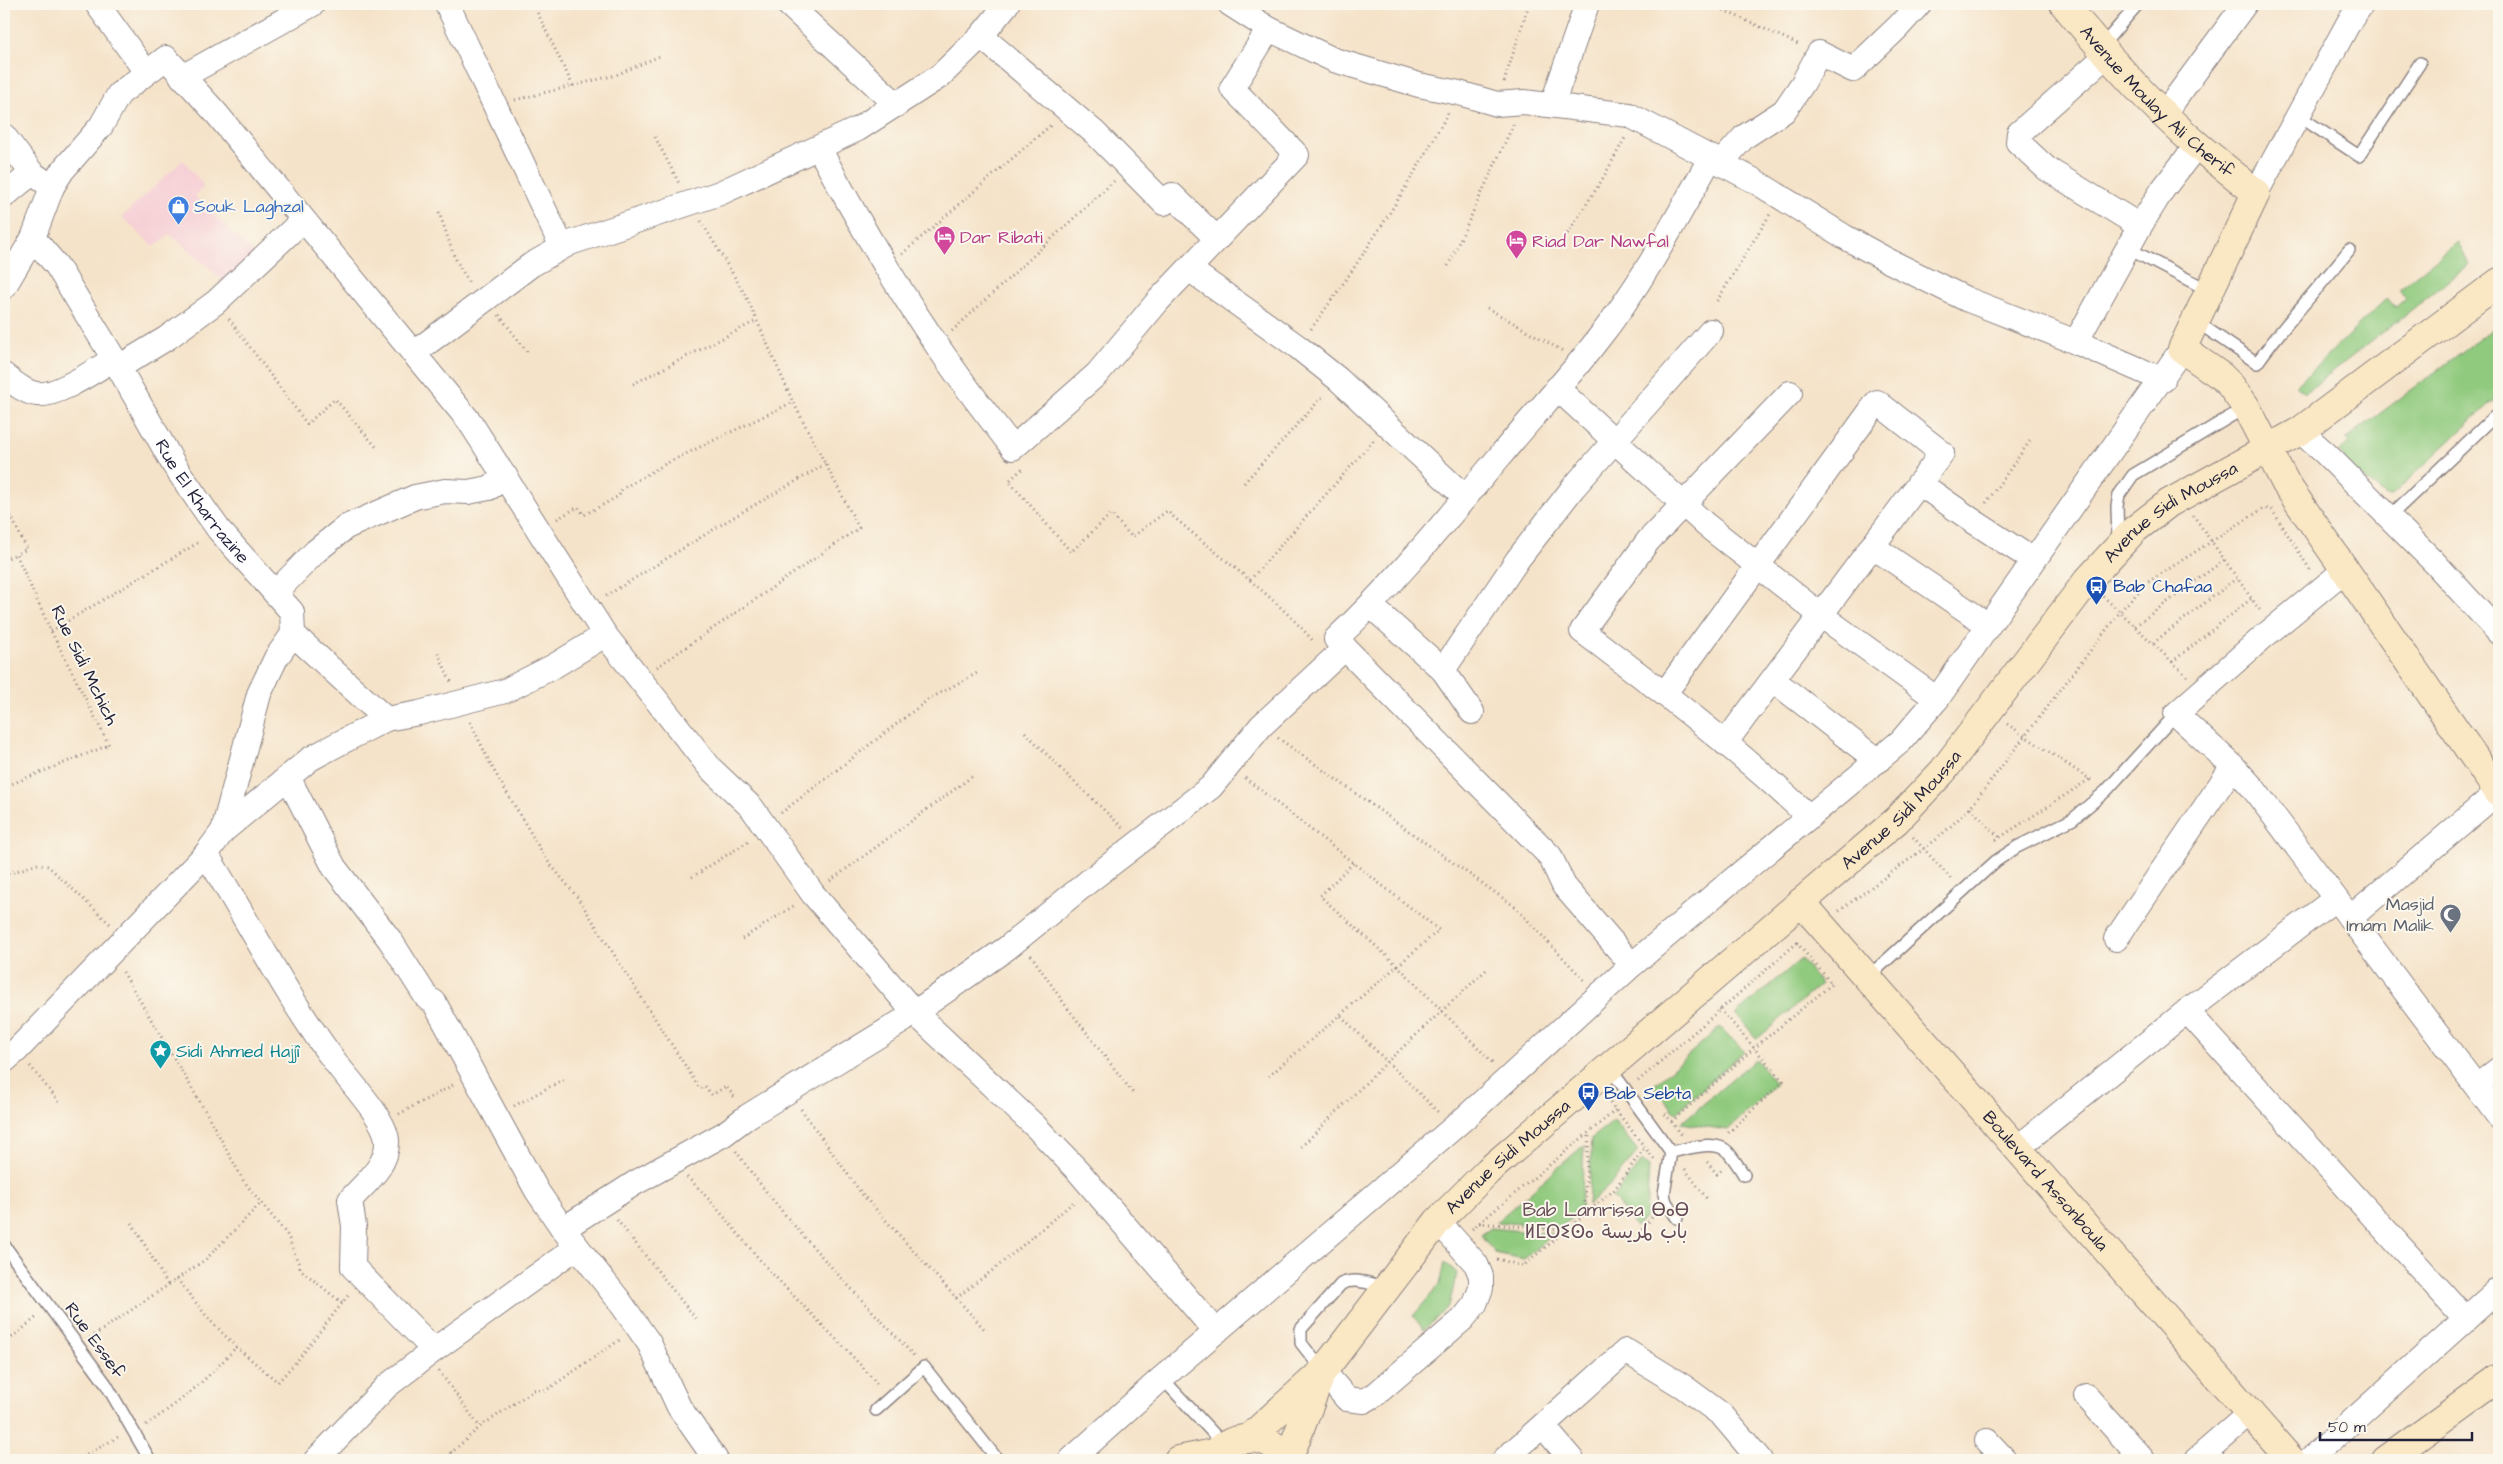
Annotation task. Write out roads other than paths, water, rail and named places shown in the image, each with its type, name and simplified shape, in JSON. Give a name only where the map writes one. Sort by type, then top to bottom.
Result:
[{"type":"street","points":[[97,4],[146,72]]},
{"type":"street","points":[[182,77],[313,4]]},
{"type":"street","points":[[447,4],[562,247]]},
{"type":"street","points":[[788,4],[897,105]]},
{"type":"street","points":[[414,354],[531,265],[562,247],[614,227],[720,193],[858,129],[940,76],[981,36],[1008,4]]},
{"type":"street","points":[[1230,4],[1269,30],[1334,60],[1419,85],[1459,93],[1497,104],[1524,102],[1634,117],[1781,196],[1845,237],[1887,260],[1966,299],[2076,342],[2163,380]]},
{"type":"street","points":[[1552,106],[1587,4]]},
{"type":"street","points":[[1632,965],[1564,886],[1550,856],[1337,654],[1336,639],[1371,606],[1418,556],[1601,335],[1716,160],[1744,137],[1784,111],[1803,83],[1819,53],[1853,70],[1919,4]]},
{"type":"street","name":"Avenue Moulay Ali Cherif","points":[[2064,4],[2103,52],[2164,114],[2196,145],[2256,193]]},
{"type":"street","points":[[2164,114],[2245,4]]},
{"type":"street","points":[[1071,1460],[1162,1378],[1509,1079],[1632,965],[1901,741],[1937,699],[2033,560],[2163,380],[2197,322],[2256,193],[2349,22],[2362,4]]},
{"type":"street","points":[[819,148],[856,218],[936,345],[1013,448],[1097,374],[1158,301],[1297,155],[1232,88],[1269,30]]},
{"type":"street","points":[[981,36],[1068,110],[1130,167],[1164,203],[1172,195],[1217,239]]},
{"type":"street","points":[[2103,52],[2019,133],[2018,142],[2048,169],[2140,226]]},
{"type":"street","points":[[4,287],[33,238],[52,187],[62,171],[101,126],[119,94],[166,58],[216,113],[470,422],[605,635],[711,769],[752,808],[813,894],[914,1012],[1036,1127],[1091,1187],[1216,1332]]},
{"type":"street","points":[[4,136],[32,173],[52,187]]},
{"type":"street","points":[[2076,342],[2140,226],[2163,189],[2196,145]]},
{"type":"street","points":[[4,196],[32,173]]},
{"type":"street","points":[[4,376],[29,392],[39,395],[58,390],[167,338],[216,302],[303,220]]},
{"type":"street","name":"Rue El Kharrazine","points":[[33,238],[56,266],[117,363],[174,465],[219,530],[292,612],[293,634]]},
{"type":"street","points":[[1189,269],[1298,347],[1338,379],[1466,497]]},
{"type":"street","name":"Avenue Sidi Moussa","points":[[1224,1450],[1323,1371],[1438,1221],[1488,1171],[1897,820],[1943,771],[2087,581],[2118,546],[2150,517],[2180,497],[2300,431],[2499,282]]},
{"type":"street","points":[[1443,670],[1518,558],[1573,488],[1711,330]]},
{"type":"street","points":[[2182,349],[2222,376],[2231,386],[2246,407],[2286,484],[2499,792],[2350,918]]},
{"type":"street","points":[[1557,388],[1729,543],[1757,563],[1822,616],[1937,699]]},
{"type":"street","points":[[1790,394],[1683,503],[1629,566],[1582,631],[1665,693],[1758,768],[1809,817]]},
{"type":"street","points":[[1665,693],[1757,563],[1877,402],[1942,453],[1822,616],[1725,743]]},
{"type":"street","points":[[2300,431],[2325,453],[2434,562],[2499,633]]},
{"type":"street","points":[[275,593],[316,551],[346,528],[415,497],[445,491],[468,492],[489,488],[506,477]]},
{"type":"street","points":[[1919,483],[1972,521],[2033,560]]},
{"type":"street","points":[[1872,546],[1988,625]]},
{"type":"street","points":[[2346,569],[2273,629],[2176,714],[2233,766],[2253,788],[2499,1117]]},
{"type":"street","points":[[1371,606],[1443,670],[1472,712]]},
{"type":"street","points":[[223,831],[259,694],[276,658],[293,634],[386,719]]},
{"type":"street","points":[[10,1055],[206,854],[223,831],[310,759],[386,719],[461,703],[505,691],[554,666],[605,635]]},
{"type":"street","points":[[316,1460],[387,1386],[570,1238],[602,1203],[724,1134],[748,1116],[914,1012],[1018,939],[1089,881],[1138,845],[1211,787],[1261,726],[1337,654]]},
{"type":"street","points":[[1773,680],[1878,761]]},
{"type":"street","points":[[2116,938],[2233,766]]},
{"type":"street","points":[[288,777],[334,867],[390,940],[427,998],[434,1002],[472,1075],[497,1114],[537,1191],[649,1343],[679,1407],[716,1460]]},
{"type":"street","points":[[206,854],[240,906],[292,999],[324,1047],[381,1123],[387,1139],[387,1153],[382,1165],[350,1200],[354,1226],[353,1267],[430,1352]]},
{"type":"street","points":[[2016,1149],[2187,1011],[2335,899]]},
{"type":"street","name":"Boulevard Assonboula","points":[[1801,902],[2291,1460]]},
{"type":"street","points":[[2187,1011],[2465,1318]]},
{"type":"street","points":[[2477,1086],[2499,1069]]},
{"type":"street","points":[[1323,1371],[1346,1399],[1364,1401],[1376,1394],[1463,1319],[1475,1304],[1480,1288],[1481,1276],[1476,1264],[1438,1221]]},
{"type":"street","points":[[2309,1460],[2499,1289]]},
{"type":"street","points":[[1504,1460],[1626,1351],[1684,1387],[1722,1415],[1760,1460]]},
{"type":"street","name":"Avenue Sidi Moussa","points":[[1288,1460],[1323,1371]]},
{"type":"street","points":[[2386,1460],[2499,1378]]},
{"type":"street","points":[[2086,1396],[2144,1460]]},
{"type":"street","points":[[2196,1460],[2249,1414]]},
{"type":"street","points":[[1543,1426],[1572,1460]]},
{"type":"street","points":[[1178,1460],[1224,1450],[1260,1438],[1271,1442],[1288,1460]]},
{"type":"street","points":[[1987,1441],[2005,1460]]},
{"type":"lane","points":[[2103,52],[2138,4]]},
{"type":"lane","points":[[2299,116],[2359,156],[2420,63]]},
{"type":"lane","points":[[2127,248],[2210,291]]},
{"type":"lane","points":[[2197,322],[2257,363],[2278,332],[2316,292],[2349,250]]},
{"type":"lane","points":[[2118,546],[2118,501],[2125,484],[2133,475],[2246,407]]},
{"type":"lane","points":[[2388,517],[2494,417],[2499,415]]},
{"type":"lane","points":[[1867,978],[1996,861],[2017,846],[2073,819],[2106,791],[2176,714]]},
{"type":"lane","points":[[1601,1074],[1626,1091],[1671,1152],[1664,1194],[1666,1202],[1677,1218]]},
{"type":"lane","points":[[1671,1152],[1712,1146],[1720,1147],[1727,1151],[1744,1175]]},
{"type":"lane","name":"Rue Essef","points":[[4,1245],[106,1384],[150,1460]]},
{"type":"lane","points":[[1323,1371],[1301,1343],[1301,1329],[1341,1284],[1352,1280],[1387,1287]]},
{"type":"lane","points":[[876,1410],[924,1367],[998,1460]]},
{"type":"lane","points":[[1162,1378],[1224,1450]]},
{"type":"place","name":"Souk Laghzal","points":[[178,225]]},
{"type":"place","name":"Dar Ribati","points":[[944,256]]},
{"type":"place","name":"Riad Dar Nawfal","points":[[1516,260]]},
{"type":"place","name":"Bab Chafaa","points":[[2097,605]]},
{"type":"place","name":"Masjid Imam Malik","points":[[2450,933]]},
{"type":"place","name":"Sidi Ahmed Hajjî","points":[[160,1070]]},
{"type":"place","name":"Bab Sebta","points":[[1588,1112]]},
{"type":"district","name":"Bab Lamrissa ⴱⴰⴱ ⵍⵎⵔⵉⵙⴰ باب لمريسة","points":[[1606,1220]]}]
